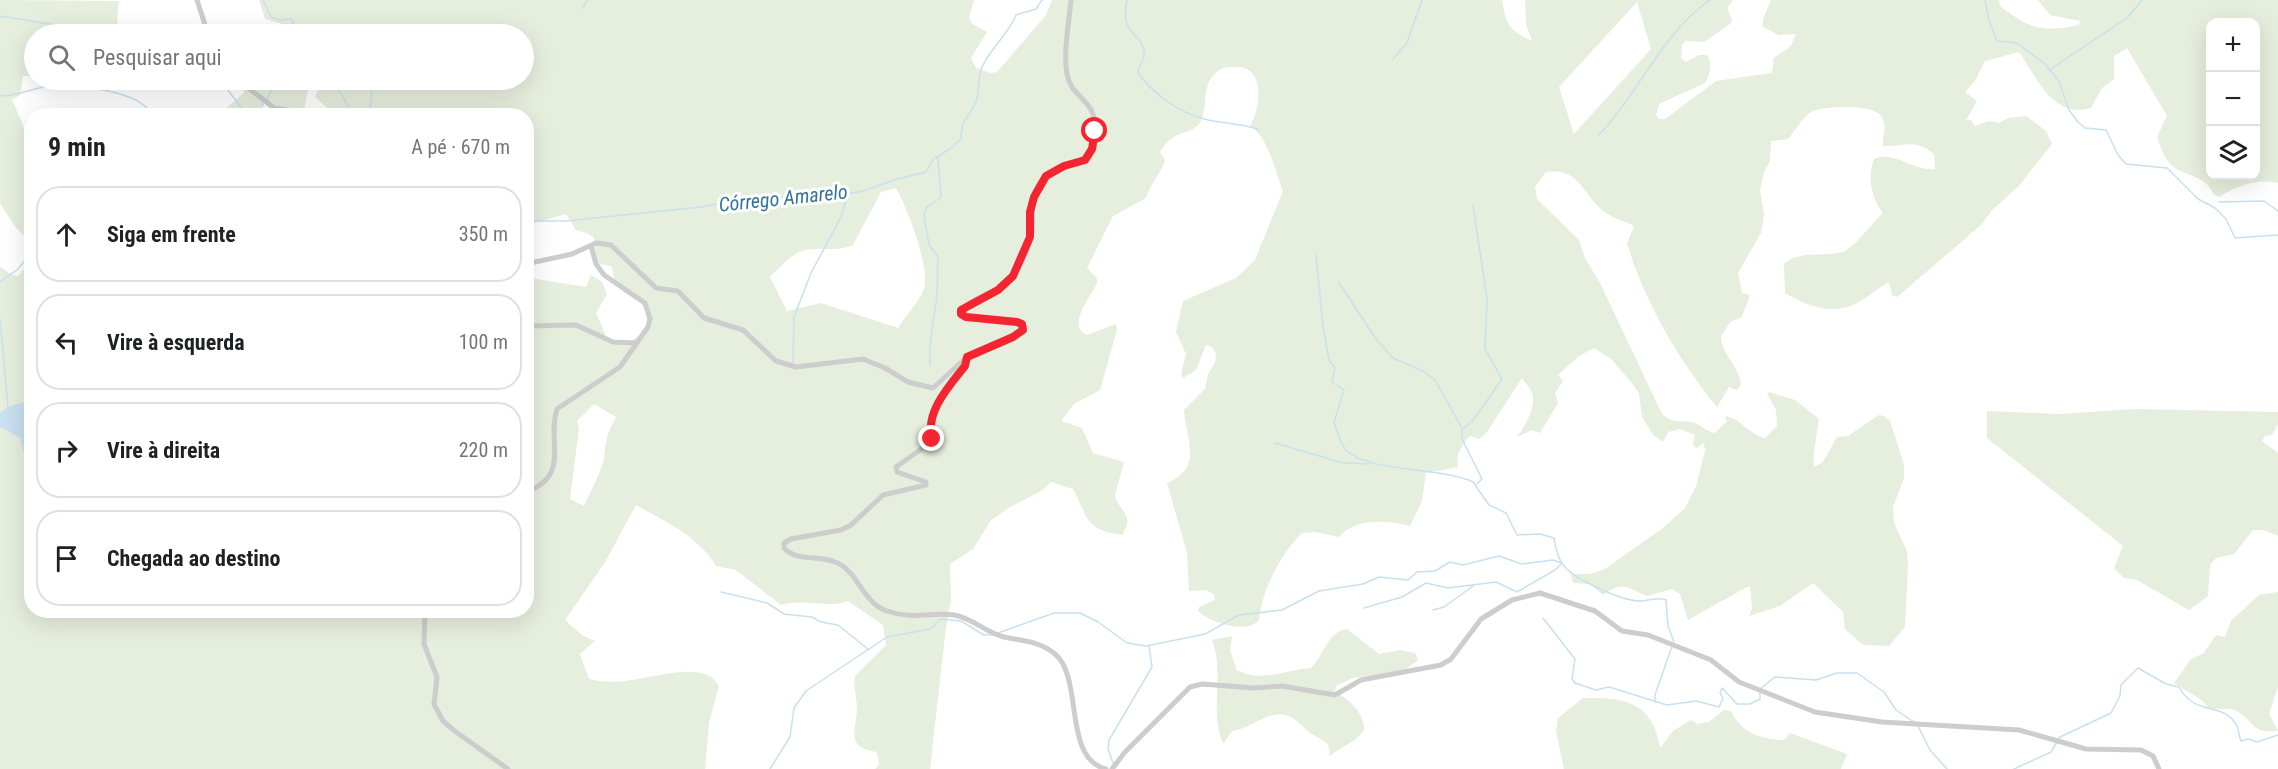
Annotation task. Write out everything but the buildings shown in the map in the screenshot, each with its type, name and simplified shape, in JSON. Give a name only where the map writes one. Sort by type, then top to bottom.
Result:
[{"type":"street","points":[[197,0],[205,24]]},
{"type":"street","points":[[534,263],[601,243],[611,245],[656,288],[678,291],[700,316],[743,330],[776,361],[788,366],[804,367],[830,361],[863,359],[885,368],[908,382],[933,388],[967,357],[1013,337],[1023,330],[1022,324],[1017,322],[966,317],[961,312],[972,302],[998,290],[1013,276],[1030,237],[1030,212],[1038,186],[1055,170],[1085,160],[1092,149],[1095,121],[1086,103],[1073,92],[1066,71],[1071,0]]},
{"type":"street","points":[[251,90],[274,108]]},
{"type":"street","points":[[534,488],[545,483],[552,472],[556,444],[554,417],[557,409],[620,368],[648,327],[648,310],[645,303],[604,275],[596,264],[591,246]]},
{"type":"street","points":[[534,326],[576,325],[613,342],[635,343]]},
{"type":"street","points":[[967,357],[965,366],[934,409],[930,421],[931,442],[896,468],[897,472],[926,482],[926,485],[883,495],[851,525],[841,530],[791,539],[784,543],[784,548],[796,556],[824,559],[843,566],[868,598],[885,611],[922,617],[952,615],[968,618],[1003,637],[1028,641],[1056,655],[1063,667],[1076,710],[1080,743],[1093,764],[1106,769]]},
{"type":"street","points":[[1112,769],[1125,752],[1190,687],[1202,684],[1254,688],[1282,686],[1335,695],[1361,680],[1442,665],[1451,659],[1481,620],[1512,600],[1540,593],[1595,611],[1622,631],[1648,635],[1711,660],[1739,682],[1815,712],[1882,722],[2019,730],[2086,749],[2141,750],[2153,756],[2159,769]]},
{"type":"street","points":[[425,618],[424,644],[437,677],[434,704],[443,721],[508,769]]},
{"type":"green space","points":[[0,0],[119,1],[118,24],[24,24],[24,76],[20,95],[12,100],[24,129],[24,236],[0,203]]},
{"type":"green space","points":[[259,0],[974,0],[969,17],[972,24],[987,32],[971,58],[976,68],[991,73],[997,72],[1046,15],[1052,0],[1502,0],[1505,16],[1510,26],[1518,34],[1532,41],[1526,24],[1525,0],[1733,0],[1727,8],[1732,20],[1730,24],[1704,42],[1686,41],[1682,45],[1681,58],[1686,62],[1699,55],[1707,55],[1710,62],[1709,73],[1705,83],[1659,104],[1656,115],[1659,119],[1665,119],[1716,81],[1772,73],[1774,58],[1791,46],[1796,34],[1779,35],[1763,27],[1763,19],[1771,0],[1999,0],[2000,6],[2028,24],[2055,28],[2079,25],[2080,21],[2050,15],[2038,0],[2278,0],[2278,183],[2247,184],[2219,197],[2213,194],[2204,182],[2172,165],[2167,160],[2157,137],[2167,116],[2127,48],[2114,56],[2114,79],[2102,88],[2091,108],[2078,110],[2066,108],[2056,102],[2040,84],[2019,52],[1985,61],[1975,81],[1965,92],[1977,101],[1966,120],[1971,120],[1975,126],[1989,121],[1999,123],[2008,118],[2026,116],[2046,131],[2052,144],[2018,187],[1993,209],[1981,225],[1897,297],[1892,295],[1889,282],[1861,301],[1847,307],[1820,308],[1785,293],[1784,264],[1804,255],[1847,250],[1883,213],[1871,187],[1874,159],[1888,157],[1919,167],[1935,169],[1934,154],[1921,146],[1910,144],[1883,146],[1885,126],[1883,119],[1872,110],[1840,107],[1813,111],[1788,139],[1771,141],[1770,161],[1764,172],[1760,190],[1764,214],[1761,233],[1738,273],[1742,293],[1750,295],[1749,299],[1741,318],[1731,321],[1721,336],[1724,349],[1737,371],[1741,385],[1737,390],[1729,387],[1717,407],[1676,349],[1653,308],[1627,243],[1634,227],[1606,213],[1575,179],[1567,174],[1546,172],[1535,187],[1537,199],[1579,240],[1585,258],[1601,285],[1662,414],[1666,417],[1694,423],[1714,433],[1727,422],[1725,416],[1731,417],[1754,434],[1765,438],[1777,426],[1776,410],[1767,394],[1769,392],[1795,400],[1818,418],[1814,467],[1823,462],[1837,437],[1848,436],[1879,415],[1890,421],[1904,465],[1904,478],[1893,507],[1894,523],[1907,551],[1905,627],[1889,646],[1863,645],[1845,629],[1843,612],[1813,583],[1780,606],[1749,616],[1752,609],[1750,587],[1747,587],[1688,620],[1680,594],[1672,589],[1647,596],[1630,588],[1621,587],[1603,595],[1590,584],[1573,583],[1571,574],[1591,574],[1605,569],[1663,528],[1685,508],[1696,486],[1705,451],[1704,443],[1696,448],[1693,444],[1695,435],[1680,429],[1668,432],[1663,442],[1653,435],[1642,417],[1639,393],[1611,359],[1594,348],[1579,356],[1558,375],[1563,381],[1555,393],[1558,403],[1540,433],[1532,430],[1517,437],[1533,405],[1532,392],[1522,378],[1487,432],[1479,439],[1470,436],[1464,443],[1458,454],[1458,467],[1426,473],[1422,501],[1410,526],[1372,522],[1353,526],[1339,537],[1315,532],[1302,533],[1294,541],[1273,574],[1264,597],[1259,620],[1253,624],[1237,627],[1219,623],[1198,611],[1199,607],[1215,600],[1214,595],[1207,590],[1189,591],[1187,553],[1167,483],[1186,469],[1190,452],[1184,410],[1205,389],[1216,354],[1212,347],[1206,345],[1196,370],[1183,378],[1181,374],[1186,354],[1176,332],[1183,301],[1236,278],[1255,260],[1283,191],[1267,147],[1257,131],[1250,126],[1257,109],[1257,80],[1246,69],[1224,68],[1212,76],[1209,82],[1200,123],[1172,138],[1165,145],[1160,152],[1165,160],[1146,198],[1113,216],[1087,268],[1097,278],[1097,283],[1079,318],[1081,330],[1087,335],[1116,324],[1117,330],[1100,390],[1074,404],[1061,421],[1082,428],[1093,453],[1124,462],[1115,495],[1127,518],[1126,528],[1122,535],[1094,526],[1085,515],[1073,489],[1051,482],[1043,490],[991,520],[973,549],[950,564],[951,600],[930,769],[875,769],[879,765],[877,752],[867,750],[856,742],[854,731],[857,709],[855,676],[886,645],[883,625],[848,601],[832,604],[789,603],[781,605],[736,570],[716,566],[709,555],[691,538],[636,505],[604,564],[565,620],[582,635],[595,641],[580,654],[589,679],[604,682],[634,680],[692,672],[705,674],[713,679],[719,686],[709,723],[705,769],[0,769],[0,427],[20,438],[24,454],[24,618],[534,618],[534,278],[586,287],[591,275],[602,282],[607,294],[596,313],[608,340],[630,343],[647,328],[644,307],[617,286],[611,266],[599,264],[594,253],[594,238],[576,230],[566,214],[534,223],[534,108],[327,108],[315,97],[318,90],[534,90],[534,24],[282,24],[265,19]],"holes":[[[1637,2],[1651,49],[1574,134],[1559,87]],[[896,188],[906,208],[923,263],[925,285],[921,296],[898,328],[821,303],[787,311],[770,277],[790,257],[805,250],[853,245],[881,192]],[[594,404],[616,417],[607,437],[601,468],[584,506],[570,499],[579,429],[577,421]]]},
{"type":"green space","points":[[244,90],[308,90],[304,108],[272,108],[264,102],[260,108],[226,108],[244,93]]},
{"type":"green space","points":[[0,266],[11,275],[18,276],[24,269],[24,403],[0,413]]},
{"type":"green space","points":[[2135,409],[2278,412],[2278,424],[2272,435],[2265,436],[2262,441],[2278,453],[2278,536],[2264,530],[2253,530],[2234,554],[2216,558],[2210,565],[2208,596],[2189,610],[2137,580],[2124,578],[2114,568],[2123,546],[1987,438],[1987,411],[2061,414]]},
{"type":"green space","points":[[2278,592],[2278,687],[2269,714],[2278,731],[2263,731],[2237,711],[2208,708],[2203,701],[2174,683],[2191,659],[2204,653],[2216,635],[2225,637],[2231,621],[2259,595]]},
{"type":"green space","points":[[1347,629],[1379,654],[1400,650],[1415,653],[1418,660],[1403,671],[1353,678],[1336,686],[1335,691],[1359,712],[1364,730],[1356,739],[1329,756],[1328,746],[1324,741],[1311,734],[1293,718],[1282,714],[1267,717],[1232,731],[1223,744],[1217,718],[1217,665],[1212,640],[1232,636],[1230,651],[1237,670],[1246,674],[1264,676],[1311,668],[1335,634]]},
{"type":"green space","points":[[1583,698],[1612,699],[1635,705],[1651,721],[1660,748],[1673,731],[1691,720],[1697,724],[1709,722],[1724,710],[1731,711],[1735,719],[1753,734],[1784,740],[1790,733],[1847,754],[1841,769],[1564,769],[1556,731],[1558,718]]},
{"type":"water","points":[[24,402],[24,454],[20,438],[0,427],[0,413],[8,407]]},
{"type":"waterway","points":[[263,0],[271,17],[280,20],[291,19],[294,24]]},
{"type":"waterway","points":[[583,8],[587,0]]},
{"type":"waterway","name":"Córrego Amarelo","points":[[534,221],[566,221],[701,207],[756,197],[832,197],[863,191],[926,172],[933,159],[961,139],[964,122],[976,102],[980,74],[987,58],[1016,15],[1036,9],[1042,0]]},
{"type":"waterway","points":[[1127,0],[1125,12],[1128,27],[1139,40],[1144,51],[1138,73],[1152,89],[1178,108],[1198,117],[1259,130]]},
{"type":"waterway","points":[[1393,59],[1407,43],[1422,0]]},
{"type":"waterway","points":[[1599,135],[1627,101],[1677,30],[1710,0]]},
{"type":"waterway","points":[[1985,0],[1989,21],[1997,41],[2017,43],[2045,64],[2059,81],[2069,110],[2078,122],[2085,128],[2106,130],[2118,155],[2126,164],[2167,168],[2198,199],[2215,208],[2226,219],[2235,238],[2278,235]]},
{"type":"waterway","points":[[2051,69],[2128,17],[2142,0]]},
{"type":"waterway","points":[[0,16],[50,24]]},
{"type":"waterway","points":[[0,96],[33,90]]},
{"type":"waterway","points":[[104,90],[134,99],[146,108]]},
{"type":"waterway","points":[[228,90],[242,108]]},
{"type":"waterway","name":"Córrego Amarelo","points":[[267,100],[271,90]]},
{"type":"waterway","name":"Córrego Amarelo","points":[[338,90],[349,108]]},
{"type":"waterway","points":[[370,90],[372,92],[370,108]]},
{"type":"waterway","name":"Córrego Amarelo","points":[[261,108],[264,103]]},
{"type":"waterway","points":[[930,365],[938,257],[929,245],[924,215],[926,208],[941,197],[938,157]]},
{"type":"waterway","points":[[793,365],[794,317],[811,273],[841,217],[847,196]]},
{"type":"waterway","points":[[2219,202],[2264,201],[2278,211]]},
{"type":"waterway","points":[[1473,206],[1487,298],[1485,349],[1502,379],[1474,419],[1462,430],[1462,439],[1482,479],[1477,484]]},
{"type":"waterway","points":[[1316,255],[1323,326],[1329,360],[1335,368],[1332,382],[1344,390],[1334,422],[1347,451],[1371,463],[1459,477],[1473,482],[1489,505],[1506,513],[1517,535],[1540,534],[1554,538],[1563,564],[1579,578],[1630,600],[1666,600],[1668,626],[1674,642]]},
{"type":"waterway","name":"Córrego Amarelo","points":[[0,282],[24,262]]},
{"type":"waterway","points":[[1339,283],[1376,339],[1393,358],[1423,371],[1435,380],[1462,428]]},
{"type":"waterway","points":[[0,319],[8,407]]},
{"type":"waterway","points":[[1275,443],[1343,463],[1370,464]]},
{"type":"waterway","points":[[998,633],[1054,613],[1080,613],[1098,622],[1127,643],[1146,646],[1205,634],[1239,615],[1282,610],[1319,591],[1363,584],[1379,577],[1408,580],[1417,572],[1435,571],[1450,562],[1463,565],[1499,556],[1522,564],[1553,560],[1562,563]]},
{"type":"waterway","points":[[1364,608],[1402,597],[1426,583],[1448,588],[1496,582],[1517,592],[1555,570],[1561,564]]},
{"type":"waterway","points":[[1433,610],[1444,607],[1473,586]]},
{"type":"waterway","points":[[721,592],[767,603],[784,614],[812,617],[821,622],[838,625],[869,650]]},
{"type":"waterway","points":[[1543,618],[1575,659],[1572,679],[1575,683],[1596,690],[1609,687],[1667,705],[1696,701],[1719,707],[1723,698],[1720,693],[1722,688],[1737,704],[1750,704],[1760,699],[1760,692]]},
{"type":"waterway","points":[[770,769],[790,737],[794,708],[806,691],[887,637],[930,629],[941,619],[961,621],[984,635],[993,635]]},
{"type":"waterway","points":[[1655,702],[1655,695],[1672,646]]},
{"type":"waterway","points":[[1113,763],[1108,749],[1109,740],[1152,667],[1149,647]]},
{"type":"waterway","points":[[2014,769],[2051,752],[2060,737],[2111,713],[2120,696],[2121,685],[2138,668],[2166,684],[2179,687],[2193,703],[2224,713],[2237,726],[2241,741],[2248,739],[2257,742],[2278,735]]},
{"type":"waterway","points":[[1761,688],[1775,677],[1816,680],[1837,673],[1857,673],[1884,692],[1896,710],[1914,722]]},
{"type":"waterway","points":[[1918,726],[1930,750],[1947,769]]},
{"type":"route","points":[[932,439],[930,421],[934,409],[965,366],[967,357],[1013,337],[1023,330],[1022,324],[1017,322],[966,317],[961,314],[961,310],[972,302],[998,290],[1013,276],[1027,249],[1031,230],[1030,212],[1038,186],[1055,170],[1085,160],[1092,149],[1095,131]]}]
